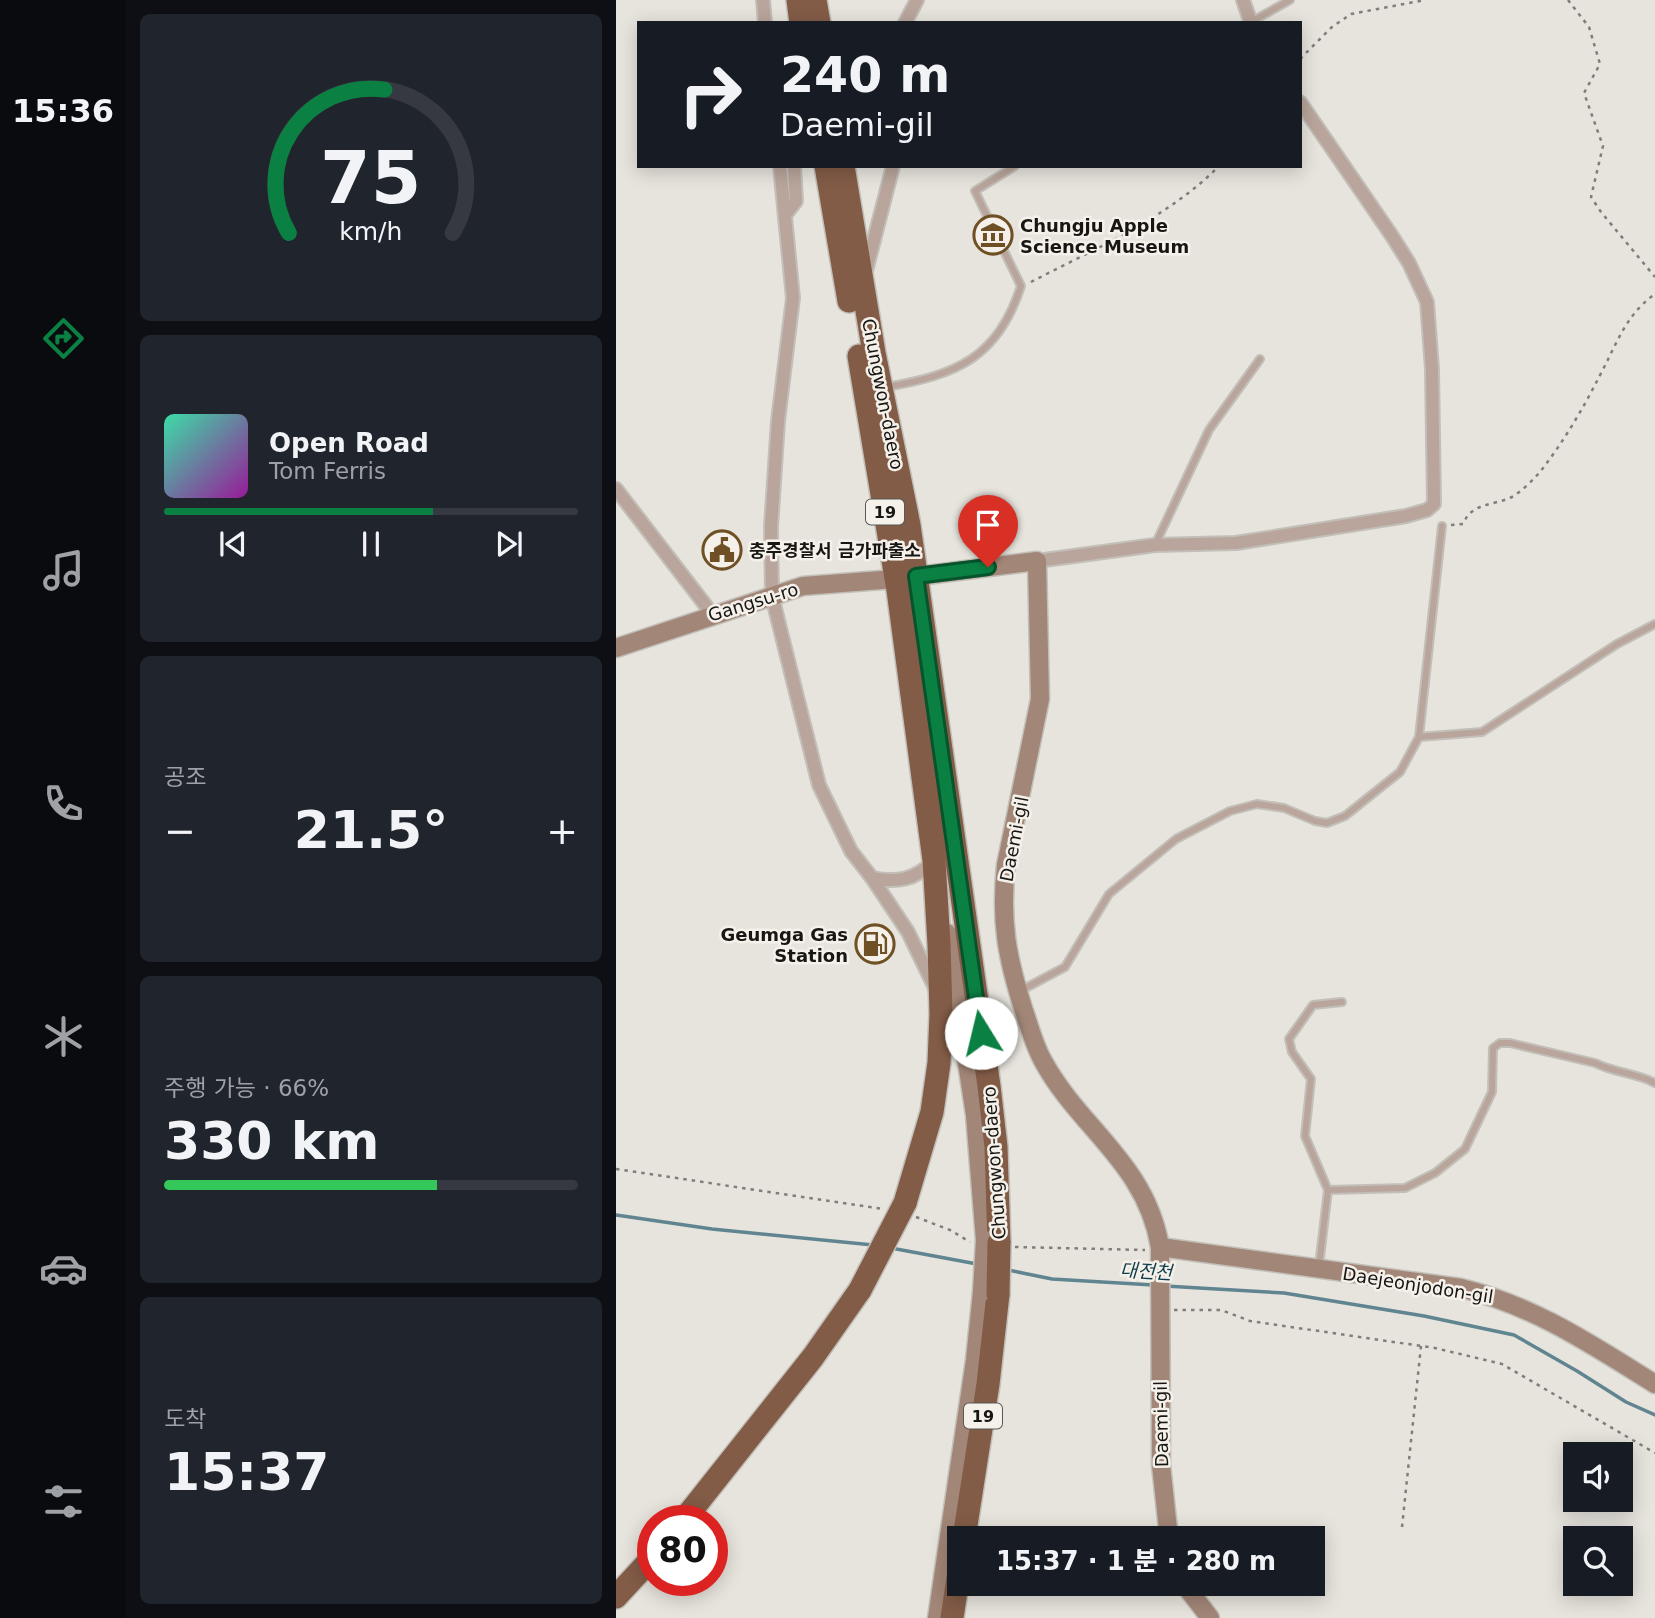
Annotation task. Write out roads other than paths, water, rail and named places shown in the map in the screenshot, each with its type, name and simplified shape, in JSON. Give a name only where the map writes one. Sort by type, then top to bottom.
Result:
[{"type":"highway","points":[[798,0],[801,21]]},
{"type":"highway","points":[[815,0],[819,21]]},
{"type":"highway","name":"Chungwon-daero","points":[[825,168],[906,578],[989,1086],[996,1147],[988,1384],[966,1526]]},
{"type":"highway","name":"Chungwon-daero","points":[[696,1505],[813,1357],[860,1290],[905,1203],[932,1112],[939,1063],[940,1001],[934,860],[906,578],[909,525],[881,388],[843,168]]},
{"type":"highway","points":[[616,1597],[637,1574]]},
{"type":"highway","points":[[952,1618],[955,1596]]},
{"type":"street","points":[[763,0],[765,21]]},
{"type":"street","points":[[906,21],[918,0]]},
{"type":"street","points":[[1243,0],[1249,21]]},
{"type":"street","points":[[906,578],[1155,545],[1236,543],[1406,516],[1427,510],[1434,504],[1432,369],[1427,302],[1409,263],[1392,236],[1302,105]]},
{"type":"street","points":[[780,168],[793,298],[778,421],[771,527],[772,596],[819,785],[851,851],[908,932],[940,1001]]},
{"type":"street","points":[[785,215],[796,201],[794,168]]},
{"type":"street","points":[[862,282],[892,168]]},
{"type":"street","points":[[616,489],[713,615]]},
{"type":"street","name":"Daemi-gil","points":[[1037,561],[1041,640],[1040,699],[1003,891],[1007,955],[1043,1061],[1142,1189],[1156,1221],[1164,1309],[1161,1465],[1168,1526]]},
{"type":"street","name":"Gangsu-ro","points":[[616,648],[803,586],[906,578]]},
{"type":"street","points":[[872,878],[893,882],[920,875],[934,860]]},
{"type":"street","points":[[934,860],[975,1115],[992,1241]]},
{"type":"street","name":"Daejeonjodon-gil","points":[[1160,1253],[1319,1269],[1461,1288],[1498,1297],[1569,1331],[1655,1384]]},
{"type":"street","name":"Chungwon-daero","points":[[937,1618],[975,1360],[990,1293]]},
{"type":"street","points":[[1193,1596],[1210,1618]]},
{"type":"lane","points":[[1253,21],[1290,0]]},
{"type":"lane","points":[[881,388],[922,381],[957,369],[1001,334],[1014,309],[1021,286],[975,191],[1012,168]]},
{"type":"lane","points":[[1155,545],[1209,430],[1260,359]]},
{"type":"lane","points":[[1018,992],[1065,967],[1109,894],[1176,839],[1230,811],[1257,804],[1284,808],[1327,823],[1345,816],[1400,772],[1419,737],[1442,526]]},
{"type":"lane","points":[[1419,737],[1482,733],[1617,645],[1655,624]]},
{"type":"lane","points":[[1319,1269],[1328,1190],[1305,1136],[1311,1079],[1292,1052],[1289,1039],[1313,1005],[1342,1002]]},
{"type":"lane","points":[[1328,1190],[1405,1188],[1435,1173],[1465,1149],[1492,1092],[1493,1048],[1500,1043],[1595,1063],[1608,1069],[1644,1077],[1655,1083]]},
{"type":"waterway","name":"대전천","points":[[616,1215],[712,1229],[873,1245]]},
{"type":"waterway","name":"대전천","points":[[891,1248],[977,1264]]},
{"type":"waterway","name":"대전천","points":[[1008,1270],[1052,1279],[1153,1285]]},
{"type":"waterway","name":"대전천","points":[[1165,1286],[1284,1293],[1424,1316],[1514,1335],[1626,1402],[1655,1415]]},
{"type":"place","name":"Chungju Apple Science Museum","points":[[993,235]]},
{"type":"place","name":"충주경찰서 금가파출소","points":[[722,550]]},
{"type":"place","name":"Geumga Gas Station","points":[[875,944]]}]
